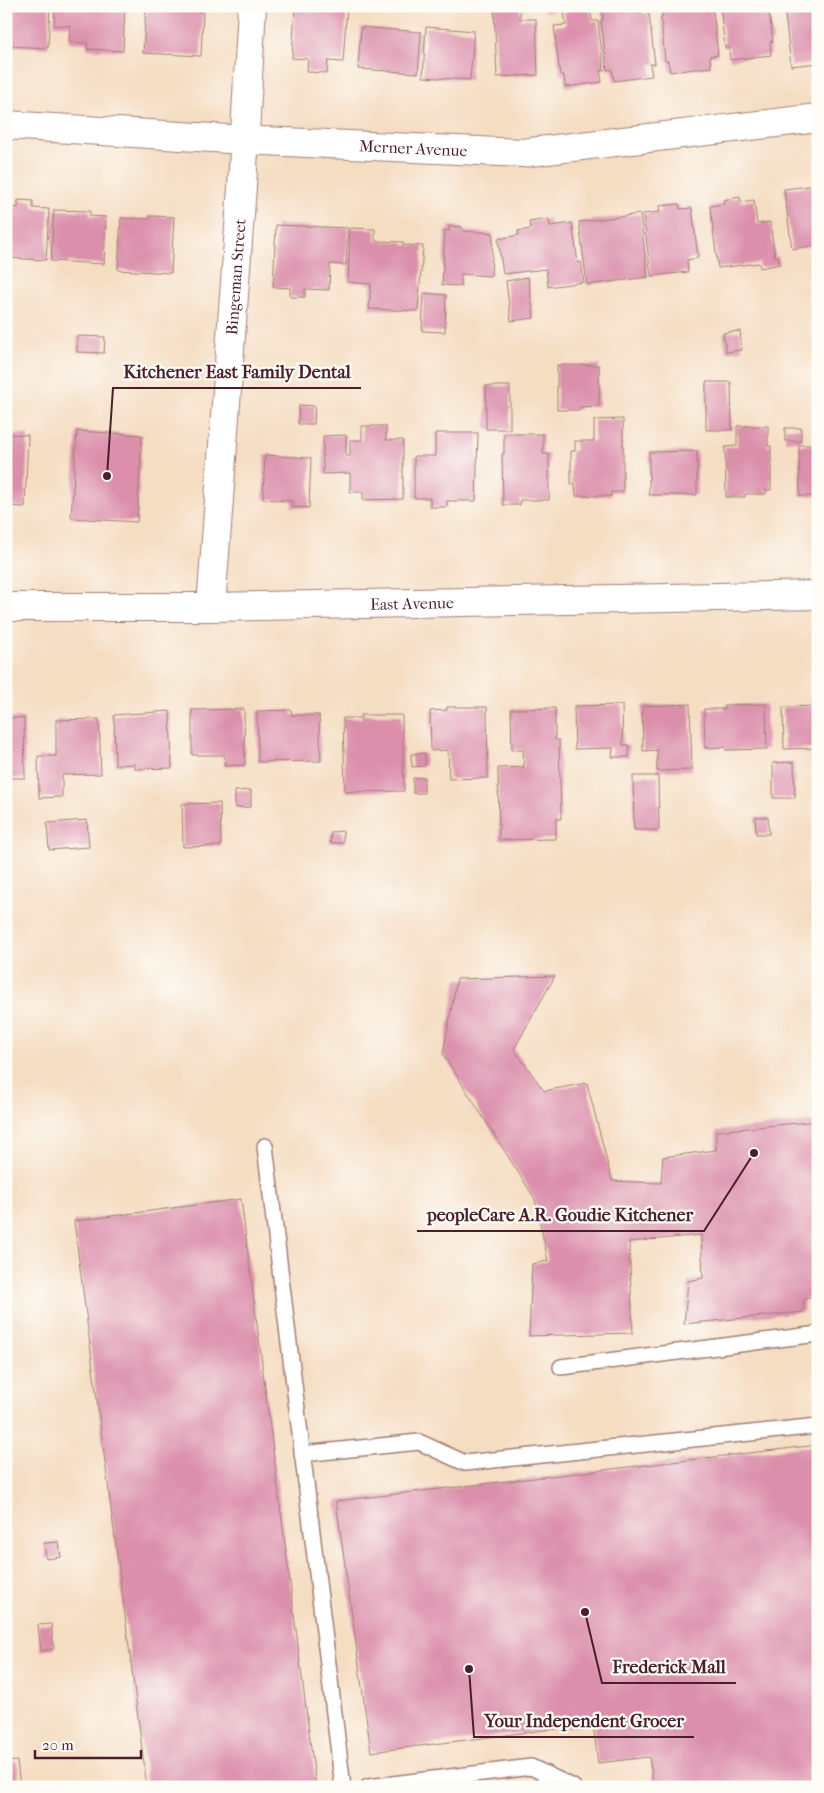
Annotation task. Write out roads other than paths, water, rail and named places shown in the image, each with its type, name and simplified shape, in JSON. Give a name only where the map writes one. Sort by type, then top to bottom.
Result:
[{"type":"street","name":"Bingeman Street","points":[[211,607],[245,140],[252,6]]},
{"type":"street","name":"Merner Avenue","points":[[6,125],[245,140],[522,153],[818,118]]},
{"type":"street","name":"East Avenue","points":[[6,607],[211,607],[818,595]]},
{"type":"lane","points":[[265,1146],[343,1787]]},
{"type":"lane","points":[[561,1367],[818,1334]]},
{"type":"lane","points":[[302,1454],[419,1442],[465,1463],[818,1426]]},
{"type":"lane","points":[[368,1787],[531,1767],[573,1787]]},
{"type":"place","name":"Kitchener East Family Dental","points":[[107,476]]},
{"type":"place","name":"peopleCare A.R. Goudie Kitchener","points":[[754,1153]]},
{"type":"place","name":"Frederick Mall","points":[[585,1612]]},
{"type":"place","name":"Your Independent Grocer","points":[[469,1669]]}]
